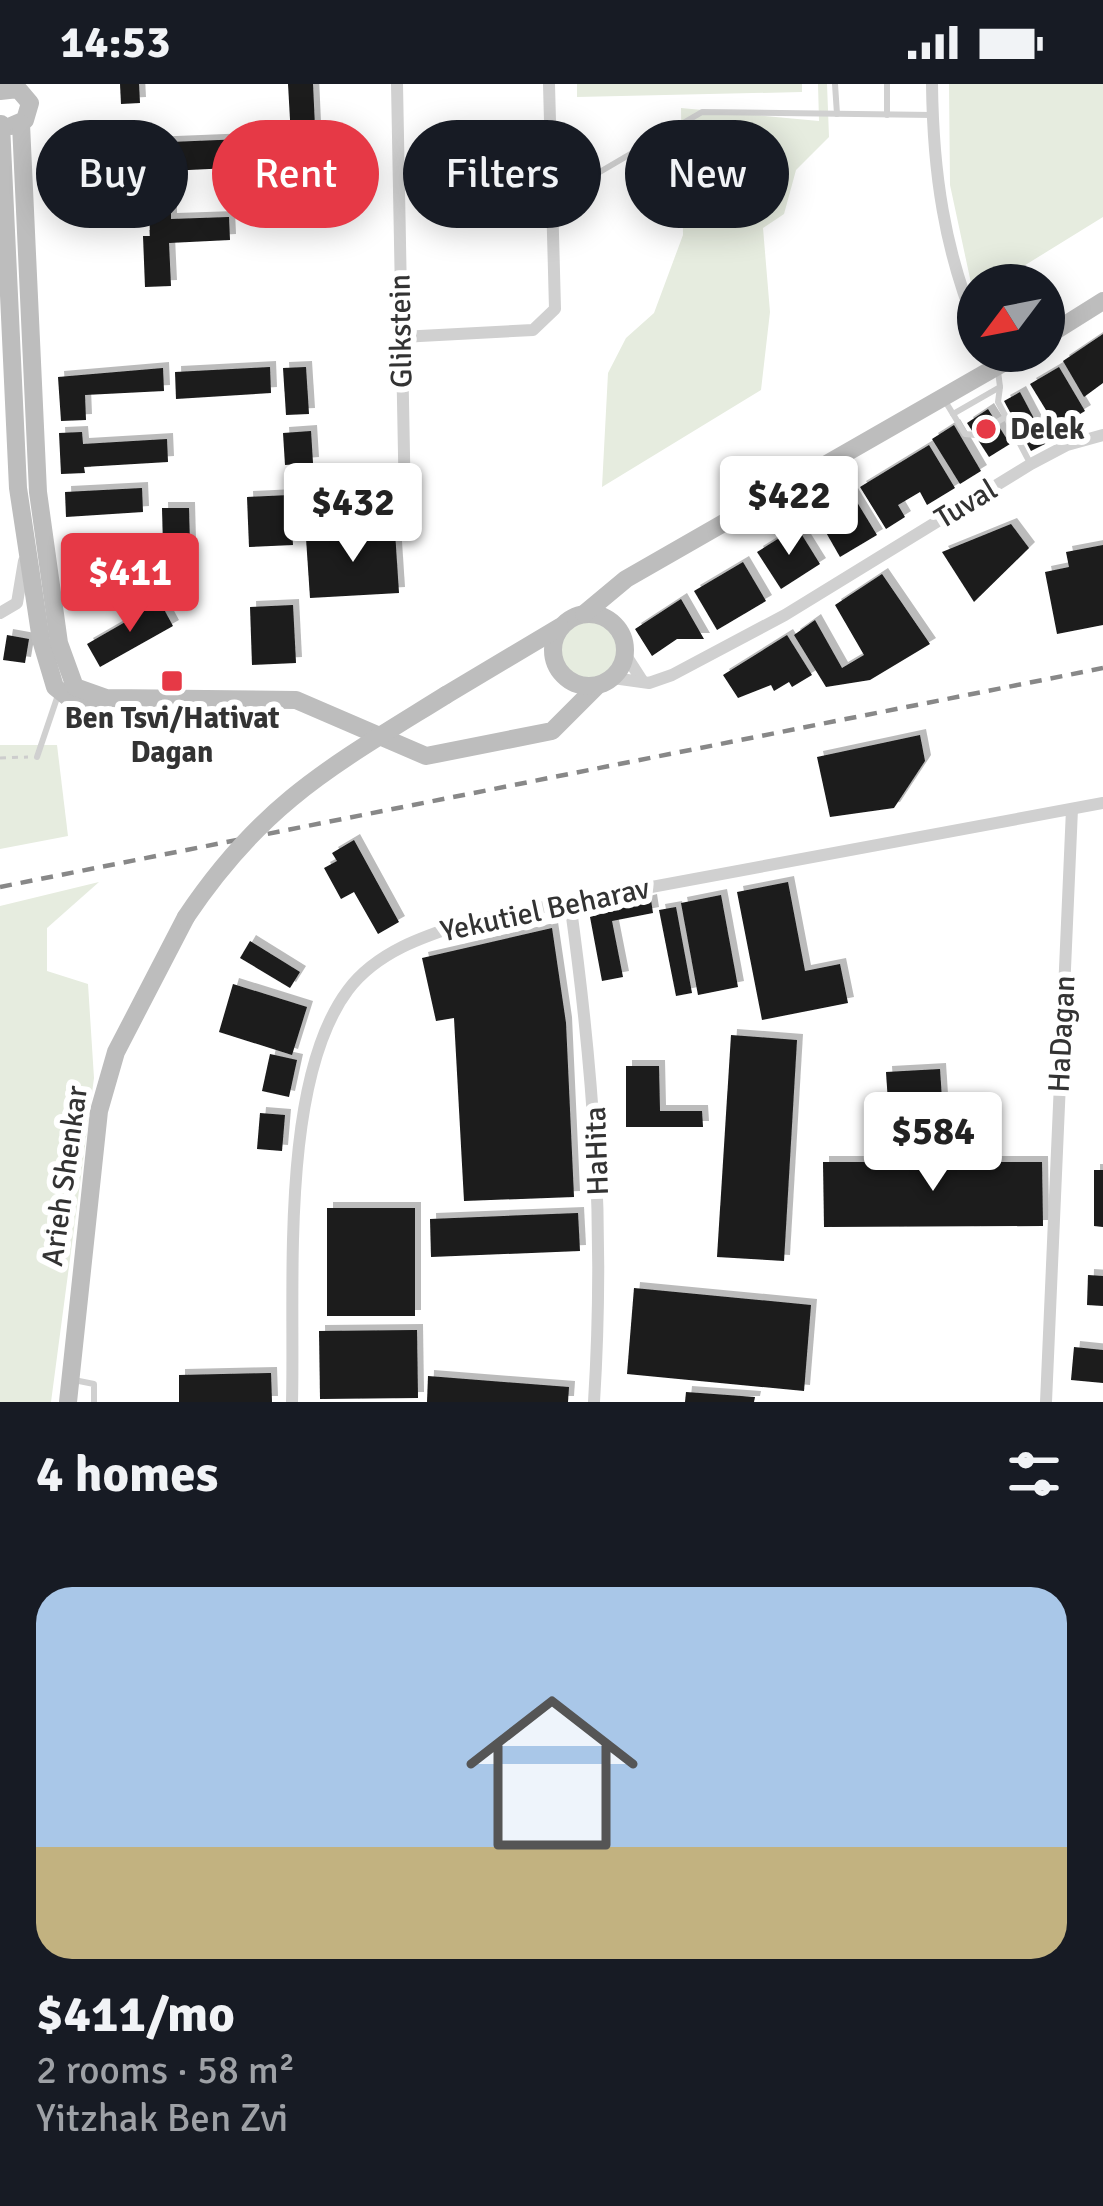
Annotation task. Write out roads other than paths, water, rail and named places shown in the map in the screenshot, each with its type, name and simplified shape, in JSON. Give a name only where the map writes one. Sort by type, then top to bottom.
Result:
[{"type":"street","name":"Glikstein","points":[[397,84],[405,507]]},
{"type":"street","points":[[549,84],[550,120]]},
{"type":"street","points":[[932,84],[935,185],[957,270]]},
{"type":"street","points":[[7,124],[31,109],[12,88]]},
{"type":"street","points":[[7,124],[5,366],[24,542],[41,640],[59,692],[70,699],[306,702],[426,756],[541,735],[569,720],[626,654]]},
{"type":"street","points":[[7,124],[43,543],[67,671],[84,694],[106,698]]},
{"type":"street","points":[[401,337],[532,330],[555,309],[553,228]]},
{"type":"street","points":[[1065,325],[1103,301]]},
{"type":"street","points":[[569,720],[575,698],[553,647],[561,627],[615,586],[949,408],[991,372]]},
{"type":"street","name":"Tuval","points":[[644,683],[672,675],[785,614],[1031,464],[1067,445],[1103,435]]},
{"type":"street","points":[[0,613],[17,604],[24,542]]},
{"type":"street","points":[[615,586],[607,605],[609,619],[622,634],[626,654],[644,683]]},
{"type":"street","points":[[584,614],[609,619]]},
{"type":"street","name":"Arieh Shenkar","points":[[71,1402],[99,1111],[124,1034],[186,916],[230,857],[292,792],[561,627]]},
{"type":"street","points":[[512,657],[530,656],[563,674],[644,683]]},
{"type":"street","name":"Yekutiel Beharav","points":[[292,1402],[300,1136],[316,1054],[347,991],[373,965],[415,940],[473,920],[1103,803]]},
{"type":"street","name":"HaDagan","points":[[1046,1402],[1072,809]]},
{"type":"street","name":"HaHita","points":[[570,902],[596,1103],[602,1268],[594,1402]]},
{"type":"lane","points":[[836,84],[837,114]]},
{"type":"lane","points":[[886,84],[887,115]]},
{"type":"lane","points":[[601,171],[702,112],[933,116]]},
{"type":"lane","points":[[996,372],[1004,418],[1031,464]]},
{"type":"lane","points":[[949,408],[965,434],[975,435],[1004,418]]},
{"type":"lane","points":[[37,757],[59,692]]},
{"type":"lane","points":[[146,699],[174,728],[187,731],[198,728],[212,700]]},
{"type":"lane","points":[[71,1380],[94,1384],[94,1402]]},
{"type":"railway","points":[[0,887],[1103,668]]},
{"type":"place","name":"Delek","points":[[986,429]]},
{"type":"place","name":"Ben Tsvi/Hativat Dagan","points":[[172,681]]}]
